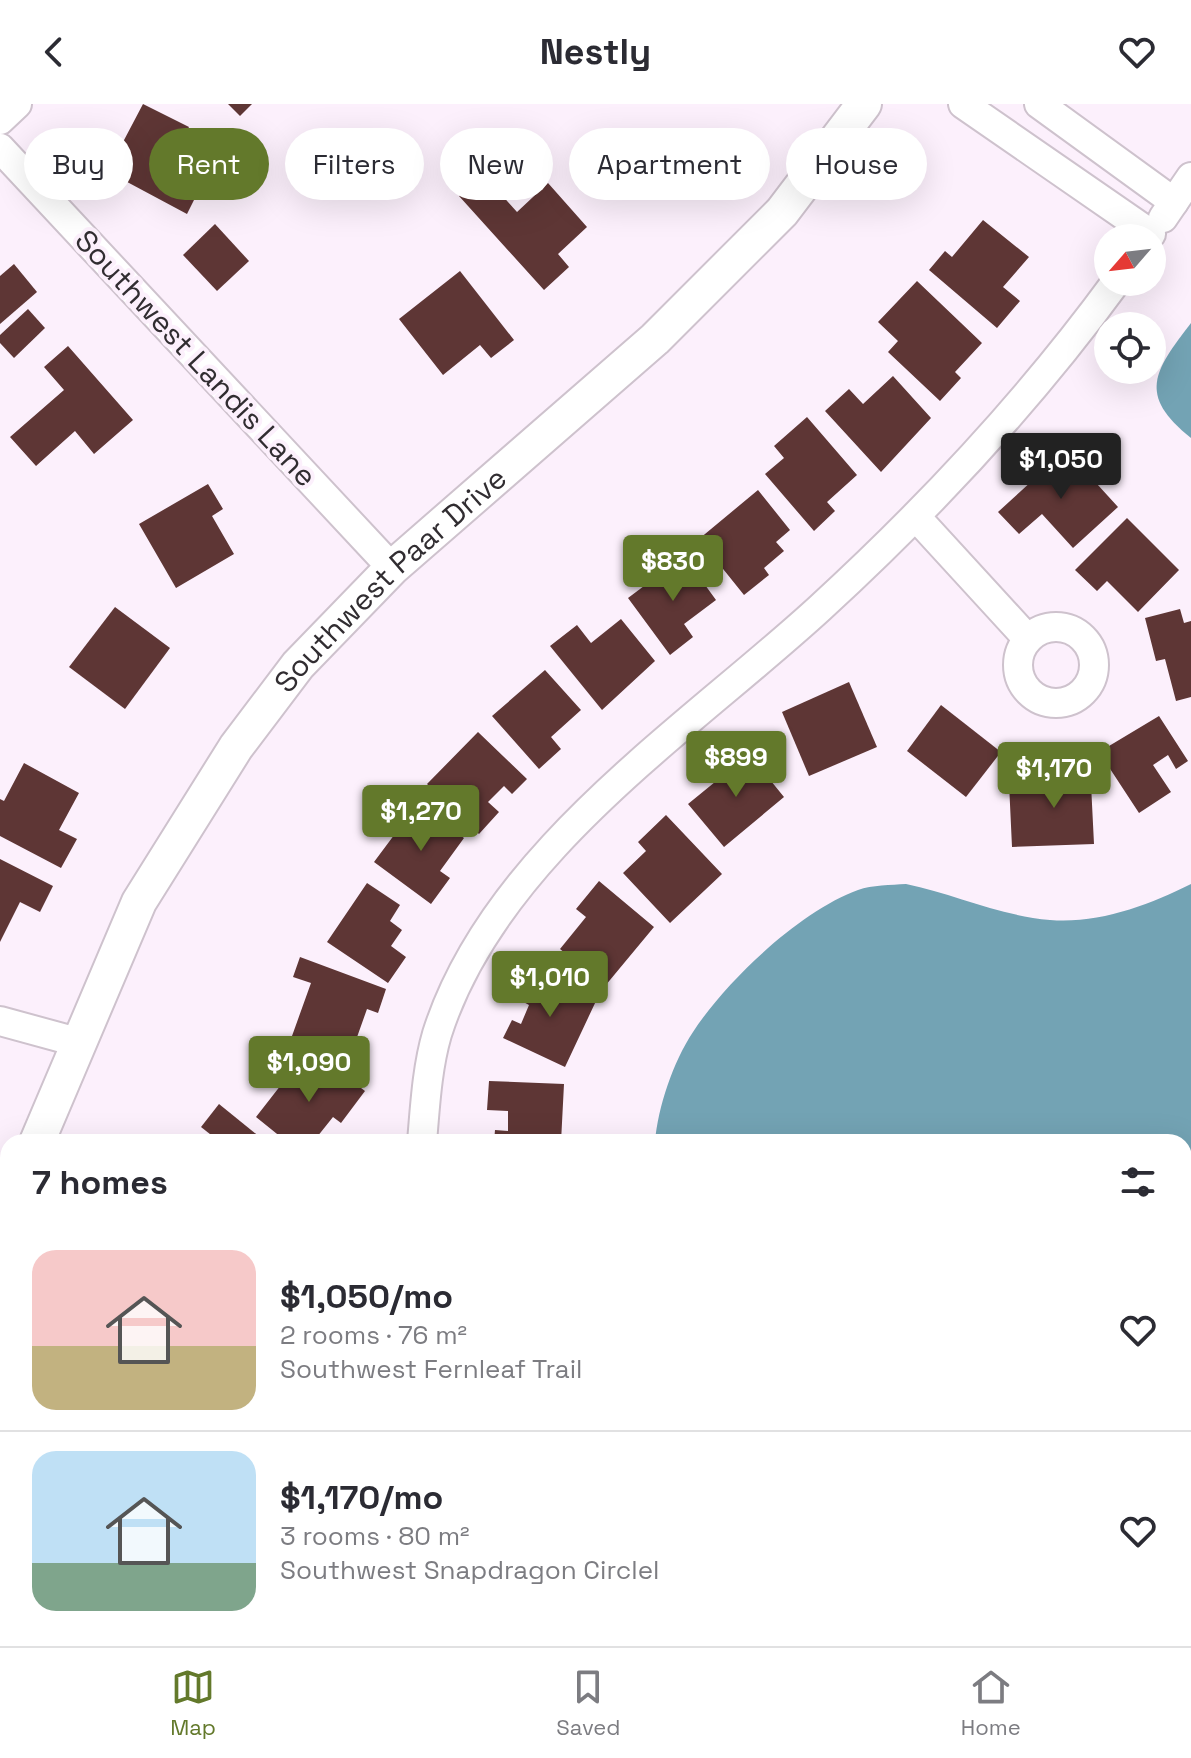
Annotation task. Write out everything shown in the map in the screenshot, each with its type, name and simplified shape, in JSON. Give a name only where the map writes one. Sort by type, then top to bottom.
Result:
[{"type":"street","points":[[0,120],[17,104]]},
{"type":"street","name":"Southwest Paar Drive","points":[[40,1134],[139,902],[236,747],[298,665],[392,568],[655,339],[782,212],[864,104]]},
{"type":"street","points":[[963,104],[1133,224]]},
{"type":"street","points":[[1039,104],[1174,202]]},
{"type":"street","name":"Southwest Landis Lane","points":[[0,148],[392,568]]},
{"type":"street","points":[[1158,224],[1191,177]]},
{"type":"street","points":[[423,1134],[437,1035],[470,961],[550,850],[620,779],[818,610],[917,518],[1070,345],[1106,296]]},
{"type":"street","points":[[917,518],[1027,638]]},
{"type":"street","points":[[0,1021],[77,1042]]},
{"type":"water","points":[[1191,323],[1191,438],[1163,409],[1158,395],[1157,384],[1166,384],[1168,355]]},
{"type":"water","points":[[906,884],[1032,918],[1068,920],[1123,911],[1191,884],[1191,1134],[656,1134],[659,1114],[679,1057],[707,1012],[744,970],[812,914],[863,888]]},
{"type":"building","points":[[143,104],[189,127],[149,128],[149,194],[133,185],[133,128],[130,128]]},
{"type":"building","points":[[228,104],[252,104],[240,116]]},
{"type":"building","points":[[553,189],[587,227],[558,254],[569,267],[544,290],[463,200],[506,200],[517,212],[530,200],[553,200]]},
{"type":"building","points":[[161,200],[194,200],[187,214]]},
{"type":"building","points":[[983,220],[1029,257],[1003,287],[1020,301],[997,328],[929,270],[945,251],[952,257]]},
{"type":"building","points":[[215,224],[249,261],[217,291],[183,255]]},
{"type":"building","points":[[14,264],[37,292],[0,324],[0,276]]},
{"type":"building","points":[[460,271],[514,340],[491,358],[480,345],[443,375],[399,319]]},
{"type":"building","points":[[917,281],[982,343],[955,372],[961,378],[940,401],[888,352],[898,341],[878,322]]},
{"type":"building","points":[[28,309],[45,328],[14,358],[0,343],[0,335]]},
{"type":"building","points":[[68,346],[133,420],[94,454],[75,431],[36,466],[10,437],[64,390],[44,367]]},
{"type":"building","points":[[893,376],[931,418],[881,472],[825,411],[849,389],[863,404]]},
{"type":"building","points":[[807,417],[857,475],[827,502],[835,511],[814,531],[765,474],[784,458],[774,446]]},
{"type":"building","points":[[1066,450],[1118,507],[1073,548],[1042,514],[1019,534],[998,512]]},
{"type":"building","points":[[208,484],[223,509],[212,516],[234,554],[176,588],[139,524]]},
{"type":"building","points":[[758,490],[790,530],[776,542],[784,551],[764,568],[769,575],[744,595],[699,539]]},
{"type":"building","points":[[1127,518],[1179,570],[1138,612],[1107,581],[1097,591],[1075,570]]},
{"type":"building","points":[[684,556],[716,600],[684,624],[693,637],[670,655],[628,598]]},
{"type":"building","points":[[115,607],[170,648],[125,709],[69,667]]},
{"type":"building","points":[[1180,609],[1184,623],[1191,621],[1191,697],[1176,701],[1165,659],[1156,661],[1145,618]]},
{"type":"building","points":[[621,619],[655,661],[602,710],[550,646],[577,625],[591,643]]},
{"type":"building","points":[[545,670],[581,710],[551,737],[561,749],[539,769],[492,716]]},
{"type":"building","points":[[849,682],[877,747],[809,776],[782,712]]},
{"type":"building","points":[[941,705],[1001,752],[966,797],[907,751]]},
{"type":"building","points":[[1159,716],[1188,761],[1176,769],[1168,755],[1153,765],[1171,792],[1139,813],[1099,752]]},
{"type":"building","points":[[478,732],[527,779],[512,794],[504,786],[488,802],[499,812],[479,834],[427,784]]},
{"type":"building","points":[[744,748],[784,797],[724,847],[688,804],[726,773],[721,768]]},
{"type":"building","points":[[24,763],[79,793],[59,830],[77,839],[61,868],[0,836],[0,799],[4,801]]},
{"type":"building","points":[[1090,764],[1094,844],[1012,847],[1009,783],[1057,781],[1057,765]]},
{"type":"building","points":[[418,803],[464,838],[440,871],[450,878],[431,904],[374,862]]},
{"type":"building","points":[[666,815],[722,874],[670,923],[623,873],[646,851],[638,842]]},
{"type":"building","points":[[0,859],[53,886],[40,912],[20,902],[0,942]]},
{"type":"building","points":[[599,881],[654,927],[605,986],[560,949],[586,917],[576,909]]},
{"type":"building","points":[[367,883],[400,905],[390,921],[402,930],[391,946],[406,957],[388,983],[327,942]]},
{"type":"building","points":[[300,957],[386,989],[378,1013],[367,1009],[356,1040],[368,1045],[363,1062],[292,1036],[311,983],[293,977]]},
{"type":"building","points":[[533,969],[596,1001],[565,1067],[503,1038],[512,1020],[521,1024],[529,1005],[518,999]]},
{"type":"building","points":[[302,1058],[332,1082],[340,1072],[365,1091],[341,1123],[333,1117],[319,1134],[277,1134],[256,1117]]},
{"type":"building","points":[[489,1081],[564,1084],[561,1134],[495,1134],[495,1130],[508,1131],[508,1111],[487,1110]]},
{"type":"building","points":[[219,1104],[256,1134],[210,1134],[201,1127]]}]
